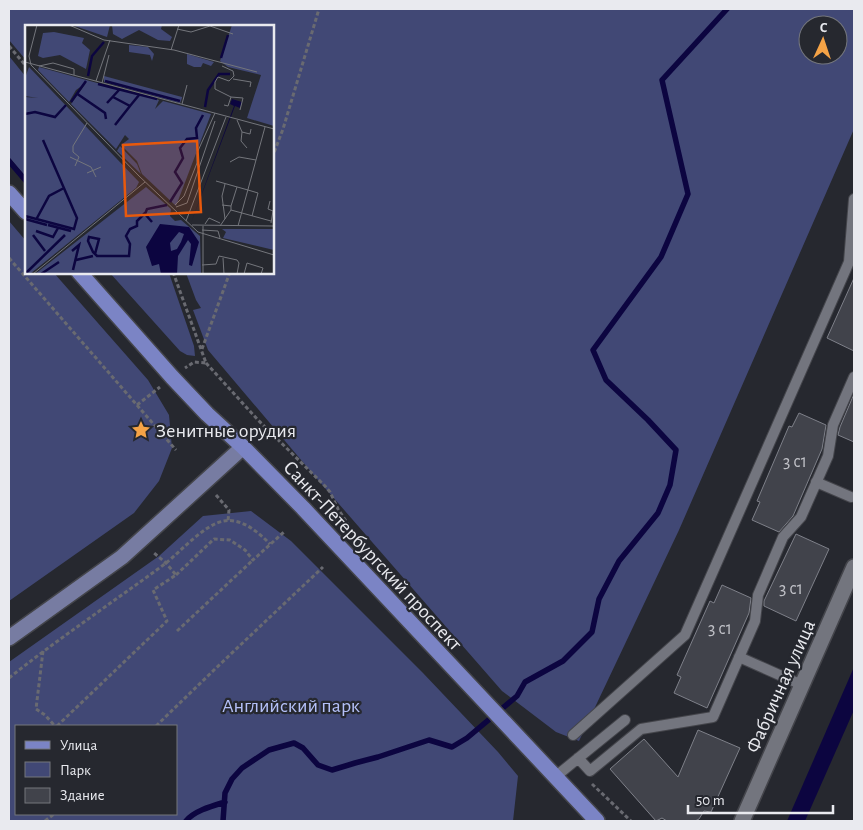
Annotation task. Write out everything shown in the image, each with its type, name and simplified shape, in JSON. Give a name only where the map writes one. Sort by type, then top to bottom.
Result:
[{"type":"main road","points":[[9,192],[25,211]]},
{"type":"main road","name":"Санкт-Петербургский проспект","points":[[81,274],[172,377],[303,508],[597,821]]},
{"type":"main road","points":[[9,638],[122,557],[243,447]]},
{"type":"street","name":"Фабричная улица","points":[[742,821],[854,567]]},
{"type":"lane","points":[[573,735],[685,635],[849,262],[854,199]]},
{"type":"lane","points":[[578,758],[590,771],[641,729],[713,718],[755,621],[758,595],[783,537],[801,517],[828,456],[834,425],[854,377]]},
{"type":"lane","points":[[816,482],[851,497]]},
{"type":"lane","points":[[739,657],[802,685]]},
{"type":"lane","points":[[555,777],[625,720]]},
{"type":"path","points":[[274,153],[319,9]]},
{"type":"path","points":[[9,46],[25,65]]},
{"type":"path","points":[[9,258],[176,450]]},
{"type":"path","points":[[174,274],[206,363],[258,420],[325,486],[360,542]]},
{"type":"path","points":[[202,350],[229,274]]},
{"type":"path","points":[[194,362],[206,363]]},
{"type":"path","points":[[137,405],[164,383]]},
{"type":"path","points":[[216,495],[229,510],[228,520]]},
{"type":"path","points":[[9,678],[166,563],[211,525],[228,520],[243,523],[260,534],[270,544]]},
{"type":"path","points":[[177,631],[284,531]]},
{"type":"path","points":[[57,725],[168,620],[153,590],[176,574],[214,539],[230,540],[245,550],[253,560]]},
{"type":"path","points":[[154,553],[176,574]]},
{"type":"path","points":[[157,725],[323,567]]},
{"type":"path","points":[[44,651],[36,710],[45,715],[55,725]]},
{"type":"path","points":[[591,783],[631,821]]},
{"type":"green space","points":[[9,9],[854,9],[854,129],[679,530],[579,741],[556,732],[502,691],[318,480],[208,350],[193,310],[201,308],[186,274],[274,274],[274,25],[25,25],[25,59],[9,40]]},
{"type":"green space","points":[[9,56],[25,76],[25,176],[9,157]]},
{"type":"green space","points":[[9,221],[25,240],[25,274],[55,274],[148,380],[169,415],[172,448],[159,481],[134,513],[9,601]]},
{"type":"green space","points":[[111,274],[169,274],[194,346],[195,356],[187,355],[180,351]]},
{"type":"green space","name":"Английский парк","points":[[251,511],[291,541],[423,673],[498,752],[518,776],[513,821],[9,821],[9,662],[159,556],[203,516]]},
{"type":"shaded area","points":[[854,667],[854,710],[805,821],[787,821]]},
{"type":"building","points":[[854,278],[854,351],[827,338]]},
{"type":"building","points":[[854,394],[854,442],[838,435]]},
{"type":"building","points":[[799,413],[826,425],[822,449],[793,516],[779,532],[752,520],[760,502],[757,501],[789,426],[792,427]]},
{"type":"building","points":[[796,534],[829,549],[796,621],[764,606],[764,601]]},
{"type":"building","points":[[722,585],[751,598],[749,613],[707,708],[674,693],[681,677],[677,675],[710,601],[714,603]]},
{"type":"building","points":[[698,730],[740,748],[711,812],[704,811],[699,819],[695,821],[667,821],[662,818],[656,821],[610,769],[644,739],[678,777]]},
{"type":"waterway","points":[[223,821],[225,793],[232,779],[242,768],[269,750],[294,743],[303,748],[318,765],[332,770],[429,740],[452,747],[467,738],[517,696],[525,682],[563,661],[592,632],[599,599],[619,561],[658,513],[670,485],[676,450],[606,380],[593,350],[661,257],[688,194],[662,80],[727,9]]},
{"type":"waterway","points":[[9,161],[25,180]]},
{"type":"waterway","points":[[186,821],[198,812],[225,802]]},
{"type":"place","name":"Зенитные орудия","points":[[141,430]]}]
